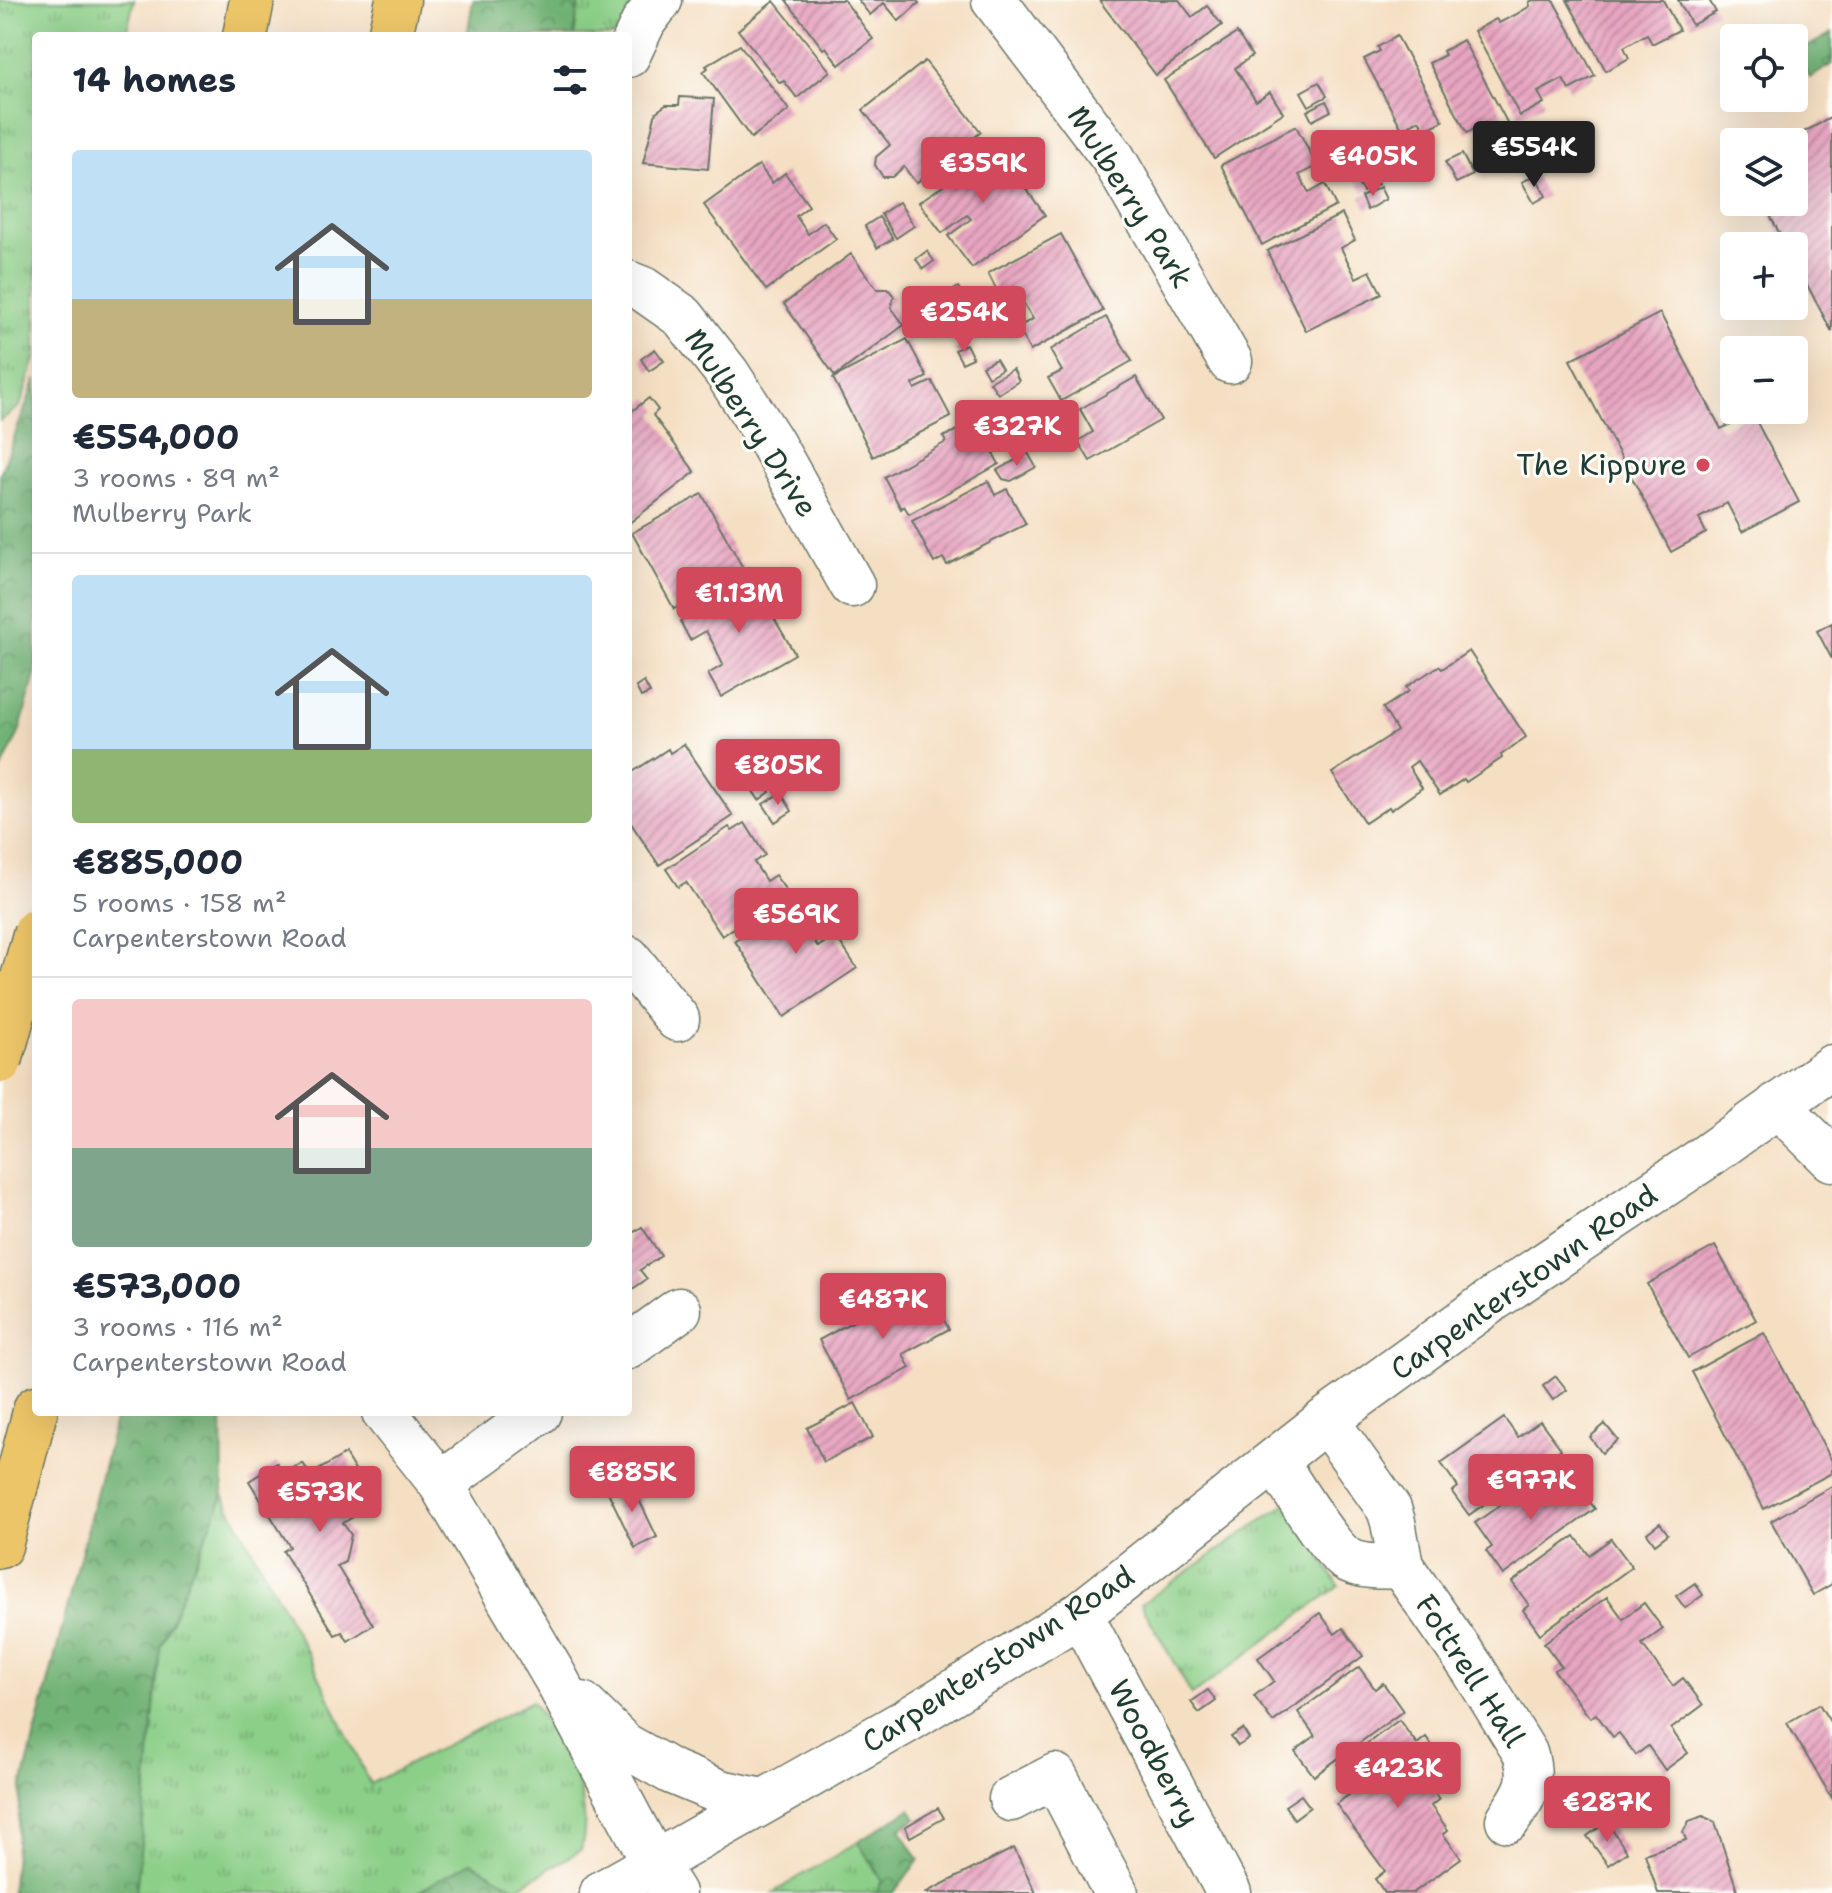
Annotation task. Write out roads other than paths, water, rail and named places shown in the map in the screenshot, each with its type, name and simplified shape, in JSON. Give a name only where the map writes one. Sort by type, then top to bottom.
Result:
[{"type":"highway","points":[[246,32],[252,0]]},
{"type":"highway","points":[[391,32],[398,0]]},
{"type":"highway","points":[[0,1061],[32,945]]},
{"type":"highway","points":[[0,1546],[34,1416]]},
{"type":"street","points":[[632,46],[644,21],[660,0]]},
{"type":"street","name":"Mulberry Park","points":[[994,0],[1113,158],[1230,361]]},
{"type":"street","name":"Mulberry Drive","points":[[632,285],[683,317],[727,373],[772,443],[852,585]]},
{"type":"street","points":[[0,958],[32,995]]},
{"type":"street","points":[[632,963],[677,1019]]},
{"type":"street","name":"Carpenterstown Road","points":[[602,1893],[663,1878],[763,1801],[908,1720],[1080,1614],[1326,1420],[1495,1298],[1700,1161],[1832,1067]]},
{"type":"street","points":[[1777,1105],[1832,1159]]},
{"type":"street","points":[[632,1344],[679,1310]]},
{"type":"street","points":[[387,1416],[441,1484],[555,1677],[663,1878]]},
{"type":"street","points":[[441,1484],[534,1416]]},
{"type":"street","name":"Fottrell Hall","points":[[1326,1420],[1389,1509],[1401,1566],[1473,1669],[1525,1753],[1529,1768],[1528,1787],[1508,1820]]},
{"type":"street","name":"Fottrell Hall","points":[[1275,1461],[1330,1541],[1347,1560],[1380,1567],[1401,1566]]},
{"type":"street","name":"Woodberry","points":[[1080,1614],[1229,1893]]},
{"type":"street","points":[[555,1677],[624,1745],[672,1772],[720,1792],[763,1801]]},
{"type":"street","points":[[1011,1799],[1055,1776],[1116,1893]]},
{"type":"place","name":"The Kippure","points":[[1703,465]]}]
